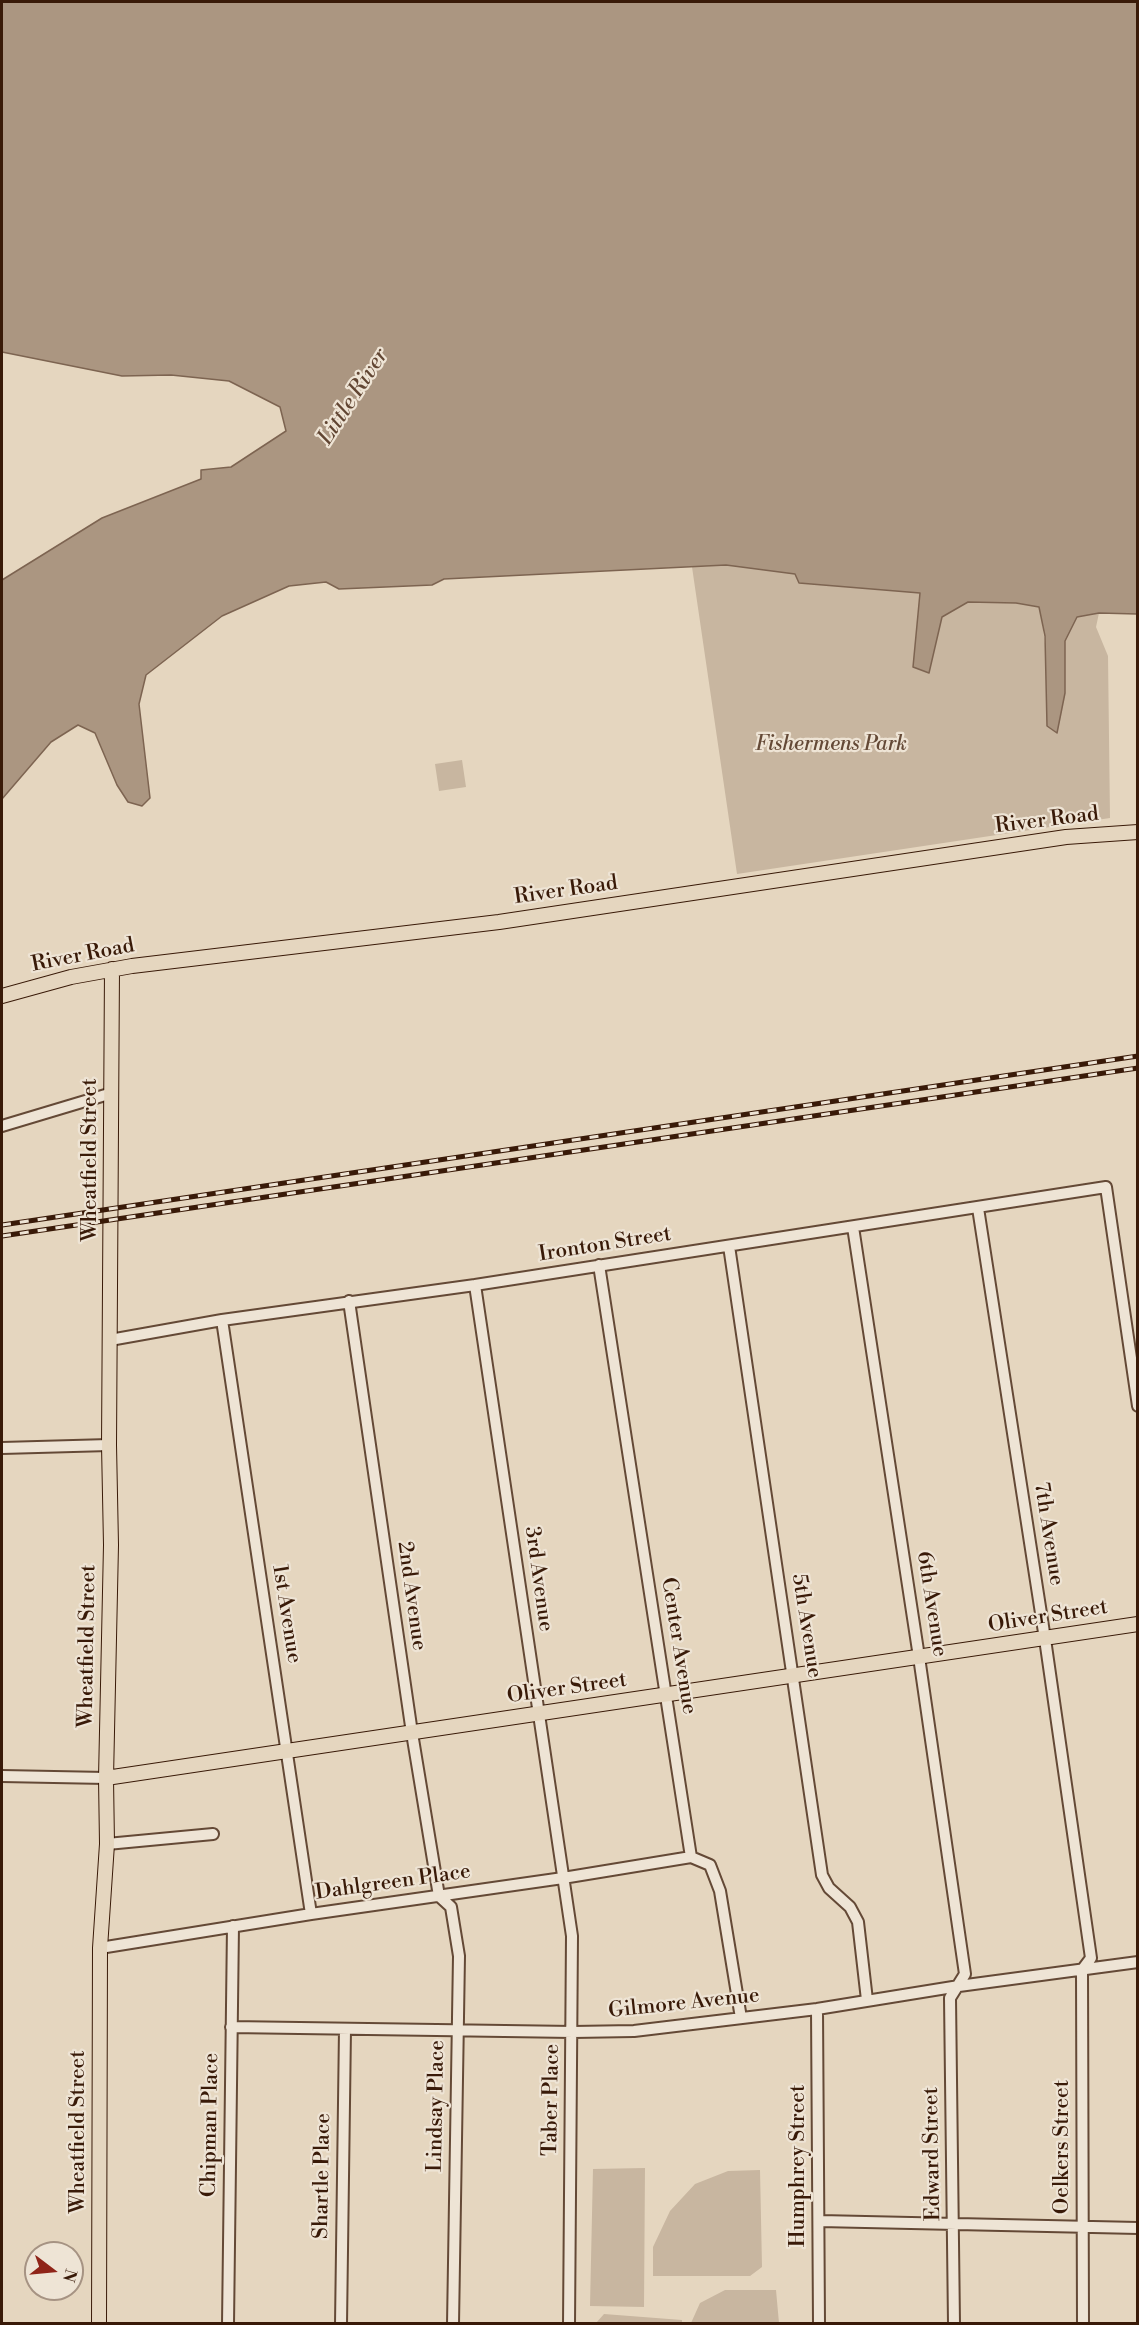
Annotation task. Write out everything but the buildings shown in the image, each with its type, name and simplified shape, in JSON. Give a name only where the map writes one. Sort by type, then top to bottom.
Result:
[{"type":"main road","name":"River Road","points":[[2,996],[112,969],[499,922],[1066,837],[1137,831]]},
{"type":"main road","name":"Wheatfield Street","points":[[99,2324],[100,1948],[107,1844],[106,1778],[111,1545],[109,1445],[112,969]]},
{"type":"main road","name":"Oliver Street","points":[[106,1778],[1137,1624]]},
{"type":"street","points":[[2,1126],[112,1093]]},
{"type":"street","name":"Ironton Street","points":[[110,1340],[222,1320],[476,1285],[1106,1187],[1137,1406]]},
{"type":"street","name":"7th Avenue","points":[[978,1208],[1045,1639],[1091,1958],[1082,1970]]},
{"type":"street","name":"6th Avenue","points":[[853,1227],[965,1974],[959,1986]]},
{"type":"street","name":"5th Avenue","points":[[729,1246],[822,1875],[829,1888],[850,1907],[858,1922],[867,2000]]},
{"type":"street","name":"Center Avenue","points":[[599,1265],[691,1857]]},
{"type":"street","name":"3rd Avenue","points":[[476,1285],[563,1878]]},
{"type":"street","name":"2nd Avenue","points":[[349,1302],[412,1733],[439,1896]]},
{"type":"street","name":"1st Avenue","points":[[222,1320],[311,1914]]},
{"type":"street","points":[[2,1449],[109,1445]]},
{"type":"street","name":"Oliver Street","points":[[2,1776],[106,1778]]},
{"type":"street","points":[[107,1844],[213,1834]]},
{"type":"street","points":[[691,1857],[710,1865],[720,1891],[741,2018]]},
{"type":"street","name":"Dahlgreen Place","points":[[100,1948],[691,1857]]},
{"type":"street","name":"Taber Place","points":[[563,1878],[572,1936],[569,2324]]},
{"type":"street","name":"Lindsay Place","points":[[439,1896],[451,1907],[459,1956],[453,2324]]},
{"type":"street","name":"Chipman Place","points":[[228,2324],[233,1926]]},
{"type":"street","name":"Gilmore Avenue","points":[[231,2026],[634,2031],[817,2009],[959,1986],[1137,1962]]},
{"type":"street","name":"Oelkers Street","points":[[1082,1970],[1083,2324]]},
{"type":"street","name":"Edward Street","points":[[954,2324],[950,1998],[959,1986]]},
{"type":"street","name":"Humphrey Street","points":[[817,2009],[819,2324]]},
{"type":"street","name":"Shartle Place","points":[[341,2324],[345,2029]]},
{"type":"street","points":[[820,2221],[1137,2228]]},
{"type":"green space","name":"Fishermens Park","points":[[726,565],[795,574],[799,583],[920,593],[913,667],[928,673],[942,617],[967,602],[1016,603],[1040,607],[1057,732],[1065,693],[1065,641],[1077,617],[1099,613],[1096,627],[1108,656],[1110,818],[737,874],[692,567]]},
{"type":"green space","points":[[462,760],[466,787],[439,791],[435,764]]},
{"type":"green space","points":[[645,2168],[644,2307],[590,2306],[593,2169]]},
{"type":"green space","points":[[760,2170],[762,2267],[750,2276],[653,2276],[653,2247],[670,2211],[695,2184],[728,2171]]},
{"type":"green space","points":[[725,2290],[776,2290],[779,2323],[691,2323],[700,2303]]},
{"type":"green space","points":[[604,2314],[682,2320],[682,2323],[596,2323]]},
{"type":"water","name":"Little River","points":[[2,2],[1137,2],[1137,614],[1099,613],[1077,617],[1065,641],[1065,693],[1057,733],[1047,726],[1045,636],[1039,607],[1016,603],[968,602],[942,617],[929,673],[913,667],[920,593],[799,583],[795,574],[726,565],[444,579],[432,585],[339,589],[326,582],[289,586],[222,616],[146,675],[139,704],[150,798],[142,806],[128,802],[117,785],[95,733],[78,725],[51,742],[2,799],[2,580],[102,518],[201,479],[201,470],[231,467],[286,431],[280,407],[229,381],[171,375],[122,376],[2,352]]},
{"type":"railway","points":[[2,1225],[1138,1056]]},
{"type":"railway","points":[[2,1236],[1138,1068]]}]
